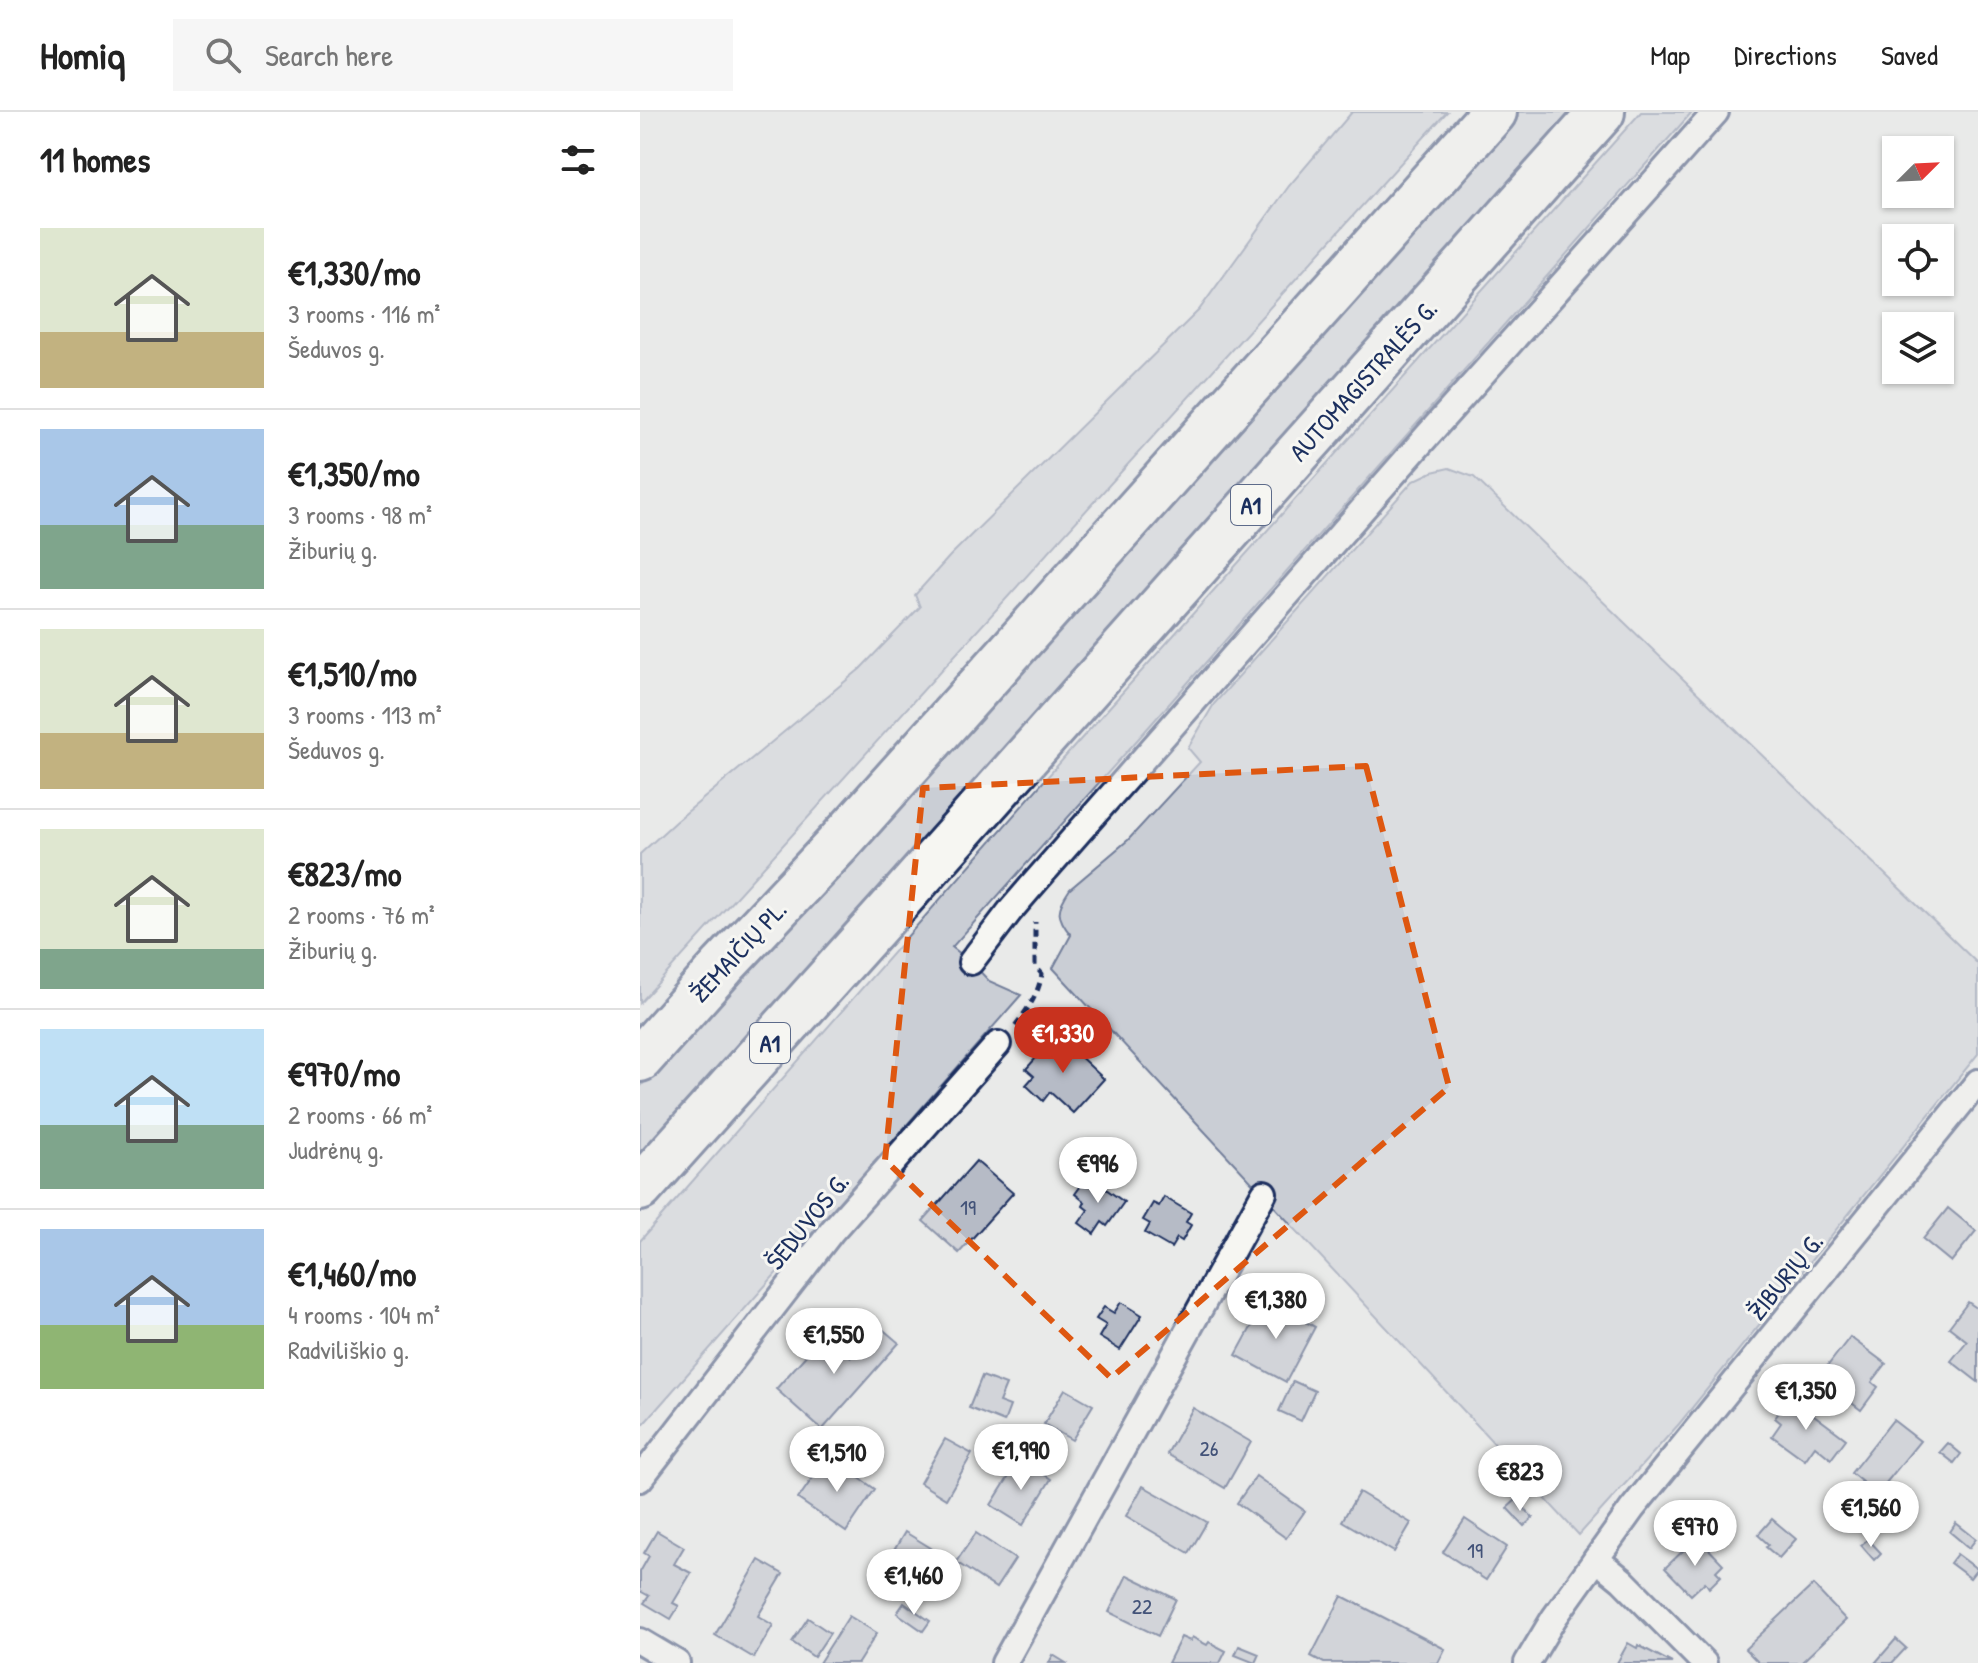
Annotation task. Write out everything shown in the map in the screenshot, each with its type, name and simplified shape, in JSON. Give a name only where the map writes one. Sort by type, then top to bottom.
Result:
[{"type":"highway","name":"ŽEMAIČIŲ PL.","points":[[640,1059],[837,845],[1494,112]]},
{"type":"highway","name":"AUTOMAGISTRALĖS G.","points":[[640,1188],[1602,112]]},
{"type":"street","points":[[971,962],[1035,882],[1716,112]]},
{"type":"street","name":"ŠEDUVOS G.","points":[[640,1479],[832,1231],[998,1044]]},
{"type":"street","name":"ŽIBURIŲ G.","points":[[1527,1663],[1554,1618],[1632,1509],[1978,1082]]},
{"type":"street","points":[[1004,1663],[1264,1193]]},
{"type":"street","points":[[1596,1559],[1622,1580],[1704,1663]]},
{"type":"street","points":[[640,1641],[677,1663]]},
{"type":"path","points":[[998,1044],[1036,995],[1042,974],[1035,966]]},
{"type":"highlighted area","points":[[1366,766],[1449,1087],[1111,1378],[885,1160],[923,788]]},
{"type":"shaded area","points":[[1352,112],[1447,112],[640,1003],[640,854],[860,669],[920,607],[915,595],[950,556],[1199,310],[1289,186]]},
{"type":"shaded area","points":[[1516,112],[1570,112],[640,1154],[640,1087]]},
{"type":"shaded area","points":[[1641,112],[1692,112],[952,947],[989,981],[1021,995],[640,1428],[640,1241],[1072,749]]},
{"type":"shaded area","points":[[1449,468],[1474,477],[1978,964],[1978,1054],[1679,1424],[1579,1535],[1053,968],[1071,935],[1060,917],[1060,907],[1070,889],[1128,840],[1200,762],[1188,748],[1214,704],[1413,481]]},
{"type":"building","points":[[1057,1035],[1104,1079],[1073,1113],[1050,1092],[1043,1101],[1026,1085],[1034,1076],[1026,1069]]},
{"type":"building","points":[[976,1161],[1013,1193],[959,1253],[923,1221]]},
{"type":"building","points":[[1088,1176],[1124,1202],[1107,1226],[1102,1222],[1094,1234],[1079,1223],[1088,1210],[1083,1206],[1085,1202],[1075,1194]]},
{"type":"building","points":[[1164,1197],[1191,1213],[1186,1222],[1191,1225],[1182,1241],[1177,1238],[1171,1248],[1145,1233],[1150,1224],[1143,1220],[1153,1203],[1159,1206]]},
{"type":"building","points":[[1948,1208],[1976,1231],[1951,1262],[1923,1239]]},
{"type":"building","points":[[1266,1300],[1315,1327],[1286,1382],[1236,1355]]},
{"type":"building","points":[[1121,1302],[1142,1315],[1120,1350],[1099,1337],[1106,1325],[1096,1319],[1104,1307],[1114,1313]]},
{"type":"building","points":[[1968,1302],[1978,1309],[1978,1382],[1951,1361],[1967,1341],[1949,1327]]},
{"type":"building","points":[[879,1326],[899,1343],[822,1430],[776,1389],[825,1334],[851,1357]]},
{"type":"building","points":[[1850,1337],[1886,1364],[1872,1382],[1878,1387],[1861,1410],[1840,1394],[1847,1385],[1826,1368]]},
{"type":"building","points":[[982,1376],[1006,1385],[999,1402],[1010,1406],[1004,1422],[969,1408]]},
{"type":"building","points":[[1293,1381],[1315,1391],[1301,1421],[1279,1411]]},
{"type":"building","points":[[1065,1389],[1093,1405],[1072,1440],[1044,1424]]},
{"type":"building","points":[[1790,1397],[1846,1439],[1831,1459],[1815,1446],[1805,1460],[1772,1436],[1781,1423],[1775,1418]]},
{"type":"building","points":[[1193,1408],[1251,1442],[1225,1488],[1167,1454]]},
{"type":"building","points":[[1893,1420],[1920,1441],[1877,1494],[1851,1473]]},
{"type":"building","points":[[945,1439],[972,1454],[946,1499],[920,1483]]},
{"type":"building","points":[[1948,1443],[1961,1454],[1954,1463],[1940,1452]]},
{"type":"building","points":[[828,1456],[875,1489],[846,1532],[798,1499]]},
{"type":"building","points":[[1020,1459],[1051,1479],[1023,1525],[991,1505]]},
{"type":"building","points":[[1256,1476],[1305,1511],[1286,1538],[1237,1503]]},
{"type":"building","points":[[1143,1486],[1207,1522],[1189,1553],[1126,1516]]},
{"type":"building","points":[[1359,1492],[1411,1523],[1394,1552],[1342,1521]]},
{"type":"building","points":[[1516,1500],[1533,1518],[1524,1526],[1507,1508]]},
{"type":"building","points":[[1465,1519],[1507,1547],[1486,1580],[1443,1552]]},
{"type":"building","points":[[1772,1519],[1796,1539],[1779,1558],[1758,1535]]},
{"type":"building","points":[[1956,1523],[1976,1539],[1969,1548],[1950,1532]]},
{"type":"building","points":[[657,1531],[684,1547],[674,1564],[691,1573],[673,1603],[679,1606],[671,1619],[644,1603],[649,1596],[640,1591],[640,1572],[649,1556],[644,1553]]},
{"type":"building","points":[[905,1532],[931,1548],[908,1585],[883,1569]]},
{"type":"building","points":[[976,1533],[1015,1559],[996,1588],[956,1562]]},
{"type":"building","points":[[1868,1539],[1881,1553],[1874,1560],[1861,1545]]},
{"type":"building","points":[[1701,1541],[1723,1564],[1716,1571],[1721,1576],[1709,1588],[1705,1582],[1691,1595],[1665,1568],[1689,1545],[1692,1549]]},
{"type":"building","points":[[1957,1554],[1977,1569],[1970,1578],[1950,1563]]},
{"type":"building","points":[[759,1560],[783,1574],[758,1616],[773,1625],[754,1658],[715,1635]]},
{"type":"building","points":[[1127,1575],[1176,1599],[1158,1636],[1109,1612]]},
{"type":"building","points":[[1813,1585],[1846,1620],[1801,1663],[1759,1663],[1745,1649]]},
{"type":"building","points":[[1342,1596],[1445,1649],[1438,1663],[1324,1663],[1311,1656]]},
{"type":"building","points":[[904,1603],[930,1621],[923,1631],[897,1613]]},
{"type":"building","points":[[849,1616],[877,1633],[858,1663],[819,1663]]},
{"type":"building","points":[[808,1618],[830,1633],[814,1657],[792,1642]]},
{"type":"building","points":[[1181,1637],[1190,1641],[1192,1637],[1207,1645],[1209,1642],[1226,1651],[1220,1663],[1168,1663]]},
{"type":"building","points":[[1896,1639],[1906,1648],[1892,1663],[1875,1663]]},
{"type":"building","points":[[1628,1643],[1637,1648],[1638,1645],[1672,1663],[1617,1663]]},
{"type":"building","points":[[1239,1646],[1259,1654],[1255,1663],[1235,1655]]},
{"type":"building","points":[[1053,1655],[1066,1663],[1049,1663]]}]
